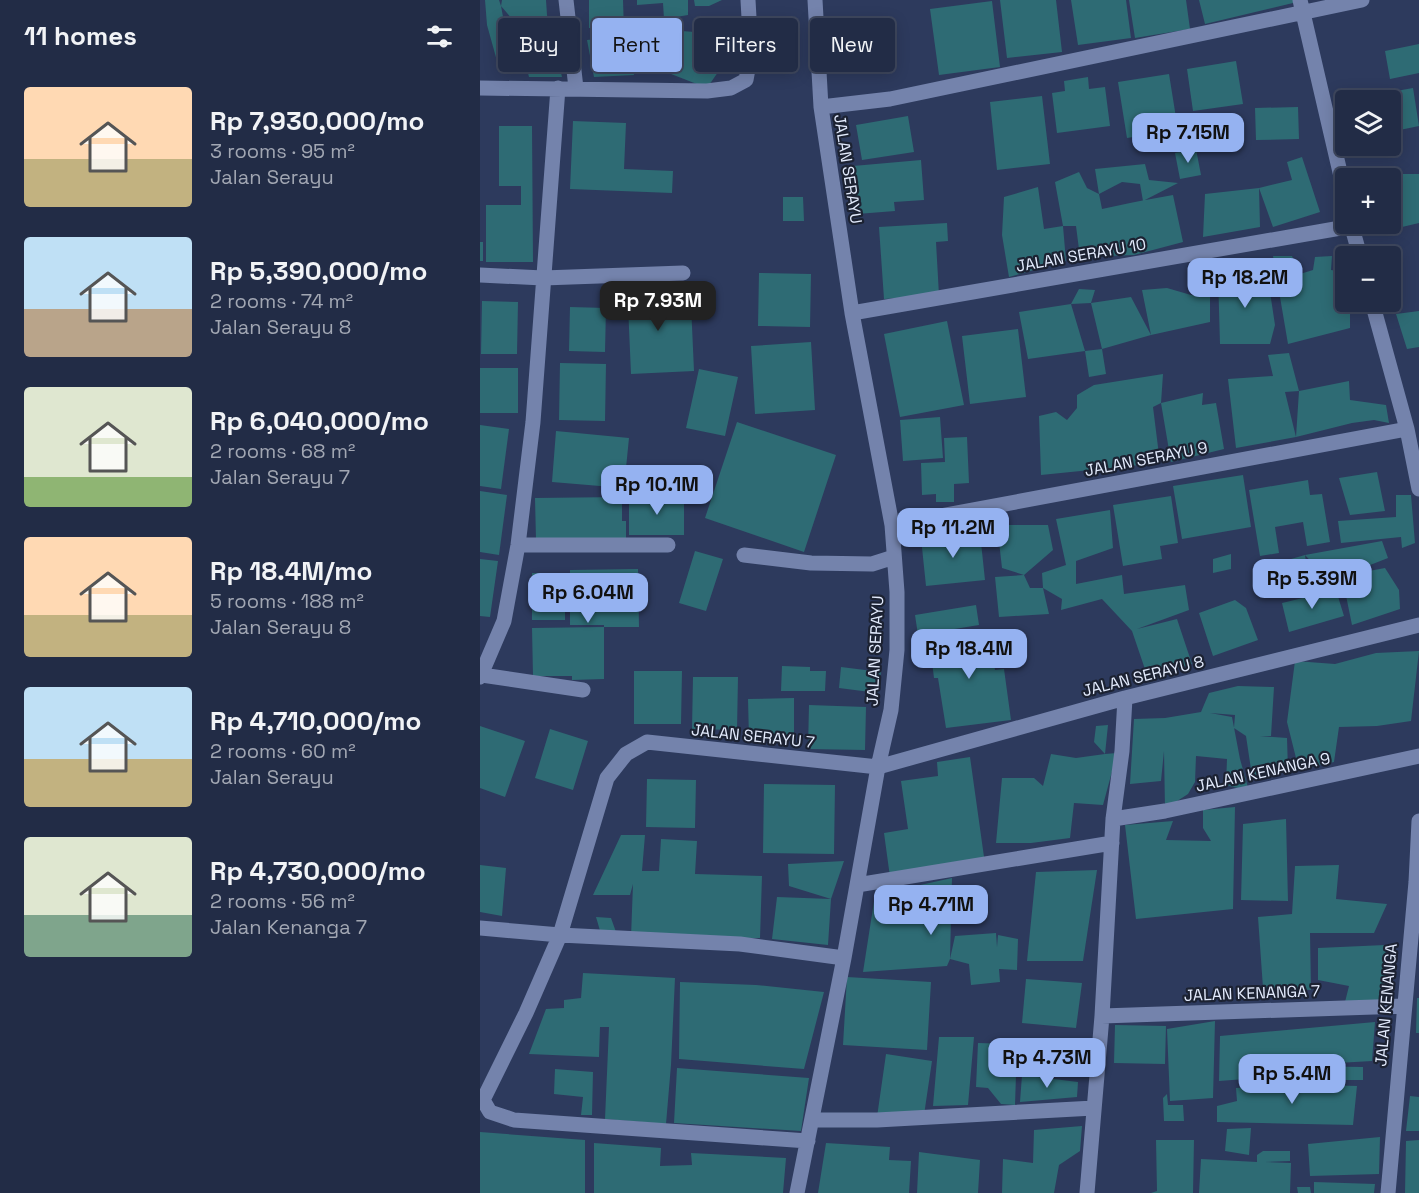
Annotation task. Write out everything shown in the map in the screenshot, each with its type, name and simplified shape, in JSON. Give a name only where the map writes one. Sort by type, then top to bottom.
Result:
[{"type":"street","points":[[566,0],[576,88]]},
{"type":"street","points":[[480,88],[707,92],[731,88],[746,80],[751,53],[748,0]]},
{"type":"street","name":"JALAN SERAYU","points":[[797,1193],[844,957],[878,767],[891,710],[897,650],[892,525],[852,313],[821,107],[815,0]]},
{"type":"street","points":[[821,107],[890,99],[1302,7],[1362,0]]},
{"type":"street","points":[[1302,7],[1339,168]]},
{"type":"street","points":[[558,88],[533,422],[518,546],[504,621],[481,676],[583,690]]},
{"type":"street","name":"JALAN SERAYU 10","points":[[852,313],[1335,228]]},
{"type":"street","points":[[480,275],[543,278],[683,273]]},
{"type":"street","points":[[1375,312],[1407,429],[1419,489]]},
{"type":"street","name":"JALAN SERAYU 9","points":[[892,525],[1407,429]]},
{"type":"street","points":[[518,546],[668,546]]},
{"type":"street","points":[[744,555],[811,563],[872,564],[894,557]]},
{"type":"street","name":"JALAN SERAYU 8","points":[[878,767],[1125,698],[1419,625]]},
{"type":"street","points":[[1087,1193],[1102,1016],[1113,819],[1122,751],[1125,698]]},
{"type":"street","name":"JALAN SERAYU 7","points":[[560,935],[607,778],[626,754],[647,742],[878,767]]},
{"type":"street","name":"JALAN KENANGA 9","points":[[1113,819],[1186,807],[1419,756]]},
{"type":"street","name":"JALAN KENANGA","points":[[1388,1193],[1404,1006],[1418,882],[1419,821]]},
{"type":"street","points":[[857,885],[1112,843]]},
{"type":"street","points":[[480,928],[560,935],[740,944],[844,957]]},
{"type":"street","points":[[560,935],[526,1013],[483,1100],[490,1112],[514,1120],[808,1141]]},
{"type":"street","name":"JALAN KENANGA 7","points":[[1102,1016],[1404,1006]]},
{"type":"street","points":[[812,1120],[889,1120],[1094,1108]]},
{"type":"building","points":[[485,0],[499,0],[501,6],[503,18],[498,18],[497,61],[487,25]]},
{"type":"building","points":[[502,0],[546,0],[548,18],[511,18],[501,6]]},
{"type":"building","points":[[589,0],[623,0],[624,18],[592,18],[592,28],[589,28]]},
{"type":"building","points":[[637,0],[688,0],[688,15],[664,18],[663,3],[637,5]]},
{"type":"building","points":[[694,0],[722,0],[709,6],[695,6]]},
{"type":"building","points":[[1000,0],[1056,0],[1062,52],[1007,58]]},
{"type":"building","points":[[1071,0],[1126,0],[1131,38],[1078,45]]},
{"type":"building","points":[[1129,0],[1186,0],[1190,29],[1135,38]]},
{"type":"building","points":[[1199,0],[1293,0],[1293,3],[1205,24]]},
{"type":"building","points":[[992,1],[1000,67],[939,75],[930,9]]},
{"type":"building","points":[[682,31],[694,32],[694,72],[718,72],[707,88],[666,72],[682,72]]},
{"type":"building","points":[[592,39],[592,66],[587,40]]},
{"type":"building","points":[[1419,44],[1419,73],[1390,79],[1385,51]]},
{"type":"building","points":[[1236,61],[1243,104],[1193,111],[1187,69]]},
{"type":"building","points":[[528,72],[561,72],[562,77],[529,77]]},
{"type":"building","points":[[593,72],[633,72],[634,75],[594,77]]},
{"type":"building","points":[[1169,74],[1178,130],[1127,138],[1118,82]]},
{"type":"building","points":[[1088,77],[1089,89],[1105,87],[1110,126],[1057,133],[1052,93],[1065,91],[1064,81]]},
{"type":"building","points":[[1413,88],[1419,126],[1401,130],[1401,90]]},
{"type":"building","points":[[1042,96],[1050,164],[997,170],[990,102]]},
{"type":"building","points":[[1298,107],[1299,139],[1256,140],[1255,108]]},
{"type":"building","points":[[908,116],[914,152],[862,160],[856,125]]},
{"type":"building","points":[[1241,116],[1242,130],[1205,133],[1204,118]]},
{"type":"building","points":[[573,121],[626,123],[624,169],[673,171],[672,193],[570,189]]},
{"type":"building","points":[[499,126],[532,126],[533,262],[486,262],[486,205],[521,205],[521,186],[499,186]]},
{"type":"building","points":[[1196,149],[1201,175],[1180,179],[1175,153]]},
{"type":"building","points":[[1302,157],[1320,212],[1273,227],[1259,188],[1292,180],[1287,162]]},
{"type":"building","points":[[921,160],[924,200],[894,202],[895,211],[857,214],[853,166]]},
{"type":"building","points":[[1145,164],[1149,180],[1178,183],[1145,200],[1173,195],[1183,242],[1134,255],[1080,257],[1076,226],[1063,226],[1055,182],[1079,172],[1087,188],[1099,194],[1095,169]],"holes":[[[1122,182],[1140,184],[1143,200],[1102,209],[1099,194]]]},
{"type":"building","points":[[1401,174],[1419,174],[1419,223],[1401,227]]},
{"type":"building","points":[[1038,187],[1044,229],[1063,226],[1066,261],[1009,277],[1002,235],[1004,197]]},
{"type":"building","points":[[1259,188],[1260,227],[1203,237],[1205,194]]},
{"type":"building","points":[[783,197],[803,197],[804,221],[783,221]]},
{"type":"building","points":[[947,223],[948,241],[936,242],[939,295],[884,299],[879,227]]},
{"type":"building","points":[[480,242],[483,242],[483,261],[480,261]]},
{"type":"building","points":[[1273,256],[1292,256],[1300,274],[1313,270],[1315,257],[1332,256],[1331,270],[1335,271],[1335,312],[1350,312],[1350,328],[1288,344]]},
{"type":"building","points":[[1267,272],[1275,325],[1270,344],[1220,344],[1218,275]]},
{"type":"building","points":[[759,273],[811,274],[810,327],[758,326]]},
{"type":"building","points":[[660,281],[661,305],[691,304],[694,371],[631,374],[627,282]]},
{"type":"building","points":[[1167,288],[1191,295],[1210,297],[1210,322],[1151,335],[1142,290]]},
{"type":"building","points":[[1079,289],[1095,290],[1091,303],[1071,304]]},
{"type":"building","points":[[1131,297],[1151,335],[1102,349],[1091,303]]},
{"type":"building","points":[[482,301],[518,302],[517,354],[481,354]]},
{"type":"building","points":[[1071,304],[1085,351],[1028,359],[1019,312]]},
{"type":"building","points":[[570,307],[606,308],[605,352],[569,351]]},
{"type":"building","points":[[1419,311],[1419,347],[1407,349],[1396,314]]},
{"type":"building","points":[[947,321],[964,405],[900,417],[884,334]]},
{"type":"building","points":[[1018,329],[1026,397],[970,404],[962,336]]},
{"type":"building","points":[[811,342],[815,410],[755,414],[751,346]]},
{"type":"building","points":[[1102,349],[1106,374],[1089,377],[1085,351]]},
{"type":"building","points":[[1289,353],[1299,391],[1285,392],[1296,437],[1236,448],[1228,379],[1273,376],[1268,355]]},
{"type":"building","points":[[560,363],[606,364],[605,421],[559,420]]},
{"type":"building","points":[[480,368],[518,368],[518,413],[480,413]]},
{"type":"building","points":[[699,369],[738,377],[725,436],[686,428]]},
{"type":"building","points":[[1163,374],[1161,403],[1153,407],[1160,463],[1041,475],[1039,416],[1056,412],[1067,420],[1077,408],[1077,395],[1094,385]]},
{"type":"building","points":[[1349,381],[1350,400],[1386,405],[1389,423],[1374,420],[1352,423],[1296,437],[1299,391]]},
{"type":"building","points":[[1203,393],[1202,405],[1216,403],[1224,449],[1171,462],[1161,403]]},
{"type":"building","points":[[940,417],[943,458],[903,461],[900,420]]},
{"type":"building","points":[[737,422],[836,455],[804,552],[705,518]]},
{"type":"building","points":[[480,425],[509,429],[501,489],[480,486]]},
{"type":"building","points":[[556,431],[629,438],[624,488],[552,482]]},
{"type":"building","points":[[967,437],[969,483],[954,484],[954,502],[936,502],[936,494],[922,495],[921,463],[945,462],[944,438]]},
{"type":"building","points":[[1377,472],[1385,511],[1350,515],[1339,478]]},
{"type":"building","points":[[1243,475],[1251,527],[1182,539],[1173,486]]},
{"type":"building","points":[[1308,480],[1310,495],[1322,494],[1330,542],[1307,546],[1303,522],[1275,527],[1279,553],[1260,556],[1249,490]]},
{"type":"building","points":[[480,491],[507,495],[499,555],[480,552]]},
{"type":"building","points":[[1396,495],[1411,495],[1415,543],[1402,548],[1401,537],[1341,543],[1338,521],[1396,517]]},
{"type":"building","points":[[1171,496],[1178,543],[1160,546],[1162,559],[1123,566],[1113,505]]},
{"type":"building","points":[[622,497],[622,521],[626,521],[626,540],[536,540],[535,498]]},
{"type":"building","points":[[684,497],[684,535],[629,535],[629,498]]},
{"type":"building","points":[[1110,510],[1113,548],[1076,561],[1076,584],[1122,575],[1124,594],[1185,585],[1189,610],[1137,629],[1177,619],[1192,664],[1148,678],[1132,631],[1102,599],[1061,610],[1062,599],[1043,588],[1042,573],[1066,565],[1056,519]]},
{"type":"building","points":[[1009,525],[1048,525],[1053,550],[1024,575],[1002,568],[998,533]]},
{"type":"building","points":[[980,533],[985,580],[926,586],[921,538]]},
{"type":"building","points":[[1382,541],[1388,558],[1342,576],[1309,583],[1279,598],[1259,568],[1305,555]],"holes":[[[1305,555],[1317,568],[1307,570]]]},
{"type":"building","points":[[695,551],[723,559],[706,611],[679,603]]},
{"type":"building","points":[[1231,554],[1231,569],[1213,573],[1213,559]]},
{"type":"building","points":[[480,559],[498,561],[490,617],[480,616]]},
{"type":"building","points":[[1385,568],[1399,590],[1400,609],[1352,625],[1342,576]]},
{"type":"building","points":[[638,569],[639,627],[604,627],[604,625],[570,625],[570,570]]},
{"type":"building","points":[[532,573],[565,573],[565,620],[532,620]]},
{"type":"building","points":[[1024,575],[1030,588],[1043,588],[1049,614],[999,617],[995,577]]},
{"type":"building","points":[[1336,590],[1344,616],[1289,632],[1282,603]]},
{"type":"building","points":[[1235,600],[1246,608],[1258,640],[1213,656],[1199,613]]},
{"type":"building","points":[[976,605],[979,625],[918,635],[915,615]]},
{"type":"building","points":[[604,627],[604,679],[572,680],[572,676],[533,676],[532,628]]},
{"type":"building","points":[[989,630],[995,670],[1004,669],[1011,720],[946,728],[938,678],[934,678],[929,638]]},
{"type":"building","points":[[1419,651],[1411,721],[1377,726],[1339,727],[1334,762],[1299,770],[1287,722],[1295,661],[1335,664],[1376,653]]},
{"type":"building","points":[[782,666],[810,667],[810,671],[826,671],[825,691],[781,691]]},
{"type":"building","points":[[841,667],[881,672],[878,693],[839,688]]},
{"type":"building","points":[[634,671],[682,671],[681,724],[634,724]]},
{"type":"building","points":[[693,677],[738,677],[737,730],[692,729]]},
{"type":"building","points":[[1238,686],[1274,687],[1271,736],[1260,736],[1287,738],[1288,770],[1252,776],[1246,736],[1234,728],[1249,791],[1226,785],[1227,759],[1196,756],[1195,782],[1188,794],[1165,809],[1164,751],[1161,781],[1130,784],[1134,719],[1165,718],[1201,712],[1209,693]],"holes":[[[1210,713],[1235,715],[1234,728],[1232,717]]]},
{"type":"building","points":[[794,698],[794,737],[749,738],[748,699]]},
{"type":"building","points":[[809,705],[866,707],[865,750],[808,749]]},
{"type":"building","points":[[1108,725],[1105,754],[1094,742],[1096,726]]},
{"type":"building","points":[[480,726],[525,741],[505,797],[480,788]]},
{"type":"building","points":[[550,729],[588,741],[573,790],[535,778]]},
{"type":"building","points":[[1117,753],[1103,805],[1074,803],[1070,838],[1031,843],[996,843],[1002,778],[1034,778],[1043,786],[1051,754],[1076,758]]},
{"type":"building","points":[[970,757],[985,864],[890,877],[884,833],[908,829],[901,781],[938,776],[937,762]]},
{"type":"building","points":[[647,779],[696,780],[695,828],[646,827]]},
{"type":"building","points":[[764,784],[835,785],[834,854],[763,853]]},
{"type":"building","points":[[1235,807],[1233,909],[1136,919],[1125,825],[1173,821],[1166,840],[1211,841],[1203,828],[1203,810]]},
{"type":"building","points":[[1286,819],[1288,901],[1241,900],[1243,824]]},
{"type":"building","points":[[621,835],[645,835],[642,871],[659,871],[661,839],[697,841],[695,874],[762,876],[760,938],[631,937],[633,884],[630,895],[593,895]]},
{"type":"building","points":[[844,861],[831,899],[789,886],[788,864]]},
{"type":"building","points":[[480,865],[506,868],[502,916],[480,912]]},
{"type":"building","points":[[1339,865],[1336,899],[1387,904],[1374,933],[1310,933],[1311,990],[1263,988],[1258,917],[1292,914],[1295,866]]},
{"type":"building","points":[[1097,870],[1083,961],[1027,961],[1036,872]]},
{"type":"building","points":[[952,878],[950,959],[947,966],[863,972],[875,895]]},
{"type":"building","points":[[777,897],[831,899],[828,945],[772,939]]},
{"type":"building","points":[[596,917],[611,918],[616,932],[601,934]]},
{"type":"building","points":[[996,933],[997,947],[998,935],[1018,939],[1017,970],[999,969],[1000,982],[971,985],[969,964],[950,959],[955,936]]},
{"type":"building","points":[[1385,945],[1390,1001],[1345,1002],[1349,986],[1318,980],[1318,948]]},
{"type":"building","points":[[583,973],[675,978],[666,1124],[605,1119],[609,1027],[600,1027],[599,1057],[529,1054],[546,1009],[564,1008],[564,1000],[581,998]]},
{"type":"building","points":[[847,977],[931,982],[927,1050],[843,1045]]},
{"type":"building","points":[[1026,979],[1082,983],[1076,1028],[1022,1023]]},
{"type":"building","points":[[680,982],[756,985],[824,992],[804,1069],[679,1059]]},
{"type":"building","points":[[1417,998],[1419,998],[1419,1033],[1416,1033]]},
{"type":"building","points":[[1215,1021],[1213,1098],[1170,1101],[1167,1029]]},
{"type":"building","points":[[1375,1022],[1372,1061],[1286,1066],[1285,1076],[1219,1081],[1220,1036]]},
{"type":"building","points":[[1115,1025],[1166,1026],[1165,1064],[1114,1063]]},
{"type":"building","points":[[939,1037],[974,1037],[968,1105],[933,1106]]},
{"type":"building","points":[[978,1043],[1012,1044],[1011,1075],[1016,1075],[1015,1105],[1001,1104],[988,1088],[976,1087]]},
{"type":"building","points":[[886,1054],[932,1061],[924,1115],[877,1117]]},
{"type":"building","points":[[1300,1066],[1363,1067],[1363,1080],[1300,1080]]},
{"type":"building","points":[[677,1068],[809,1078],[801,1131],[674,1123]]},
{"type":"building","points":[[555,1069],[593,1072],[592,1115],[581,1115],[583,1097],[554,1094]]},
{"type":"building","points":[[1022,1075],[1078,1082],[1077,1097],[1020,1102]]},
{"type":"building","points":[[1286,1084],[1357,1086],[1353,1125],[1217,1122],[1217,1106],[1237,1101],[1236,1088]]},
{"type":"building","points":[[1167,1094],[1168,1105],[1183,1105],[1184,1121],[1164,1121],[1163,1098]]},
{"type":"building","points":[[1410,1096],[1419,1097],[1419,1131],[1406,1131]]},
{"type":"building","points":[[1082,1126],[1080,1151],[1059,1165],[1054,1193],[1002,1193],[1003,1159],[1033,1163],[1034,1130]]},
{"type":"building","points":[[1251,1128],[1249,1155],[1225,1151],[1227,1129]]},
{"type":"building","points":[[480,1132],[585,1140],[585,1193],[480,1193]]},
{"type":"building","points":[[1380,1137],[1379,1174],[1310,1176],[1308,1144]]},
{"type":"building","points":[[1156,1140],[1194,1140],[1193,1193],[1151,1193],[1157,1191]]},
{"type":"building","points":[[1419,1140],[1419,1193],[1405,1193],[1406,1141]]},
{"type":"building","points":[[594,1143],[661,1148],[660,1166],[692,1165],[691,1153],[786,1158],[783,1193],[594,1193]]},
{"type":"building","points":[[826,1143],[890,1147],[889,1160],[911,1161],[909,1193],[818,1193]]},
{"type":"building","points":[[1263,1151],[1290,1151],[1290,1161],[1265,1162],[1291,1163],[1290,1193],[1199,1193],[1201,1159],[1257,1162],[1257,1155]]},
{"type":"building","points":[[919,1152],[980,1160],[978,1193],[917,1193]]},
{"type":"building","points":[[1314,1182],[1375,1184],[1374,1193],[1314,1193]]},
{"type":"building","points":[[1297,1187],[1310,1187],[1311,1193],[1298,1193]]}]
